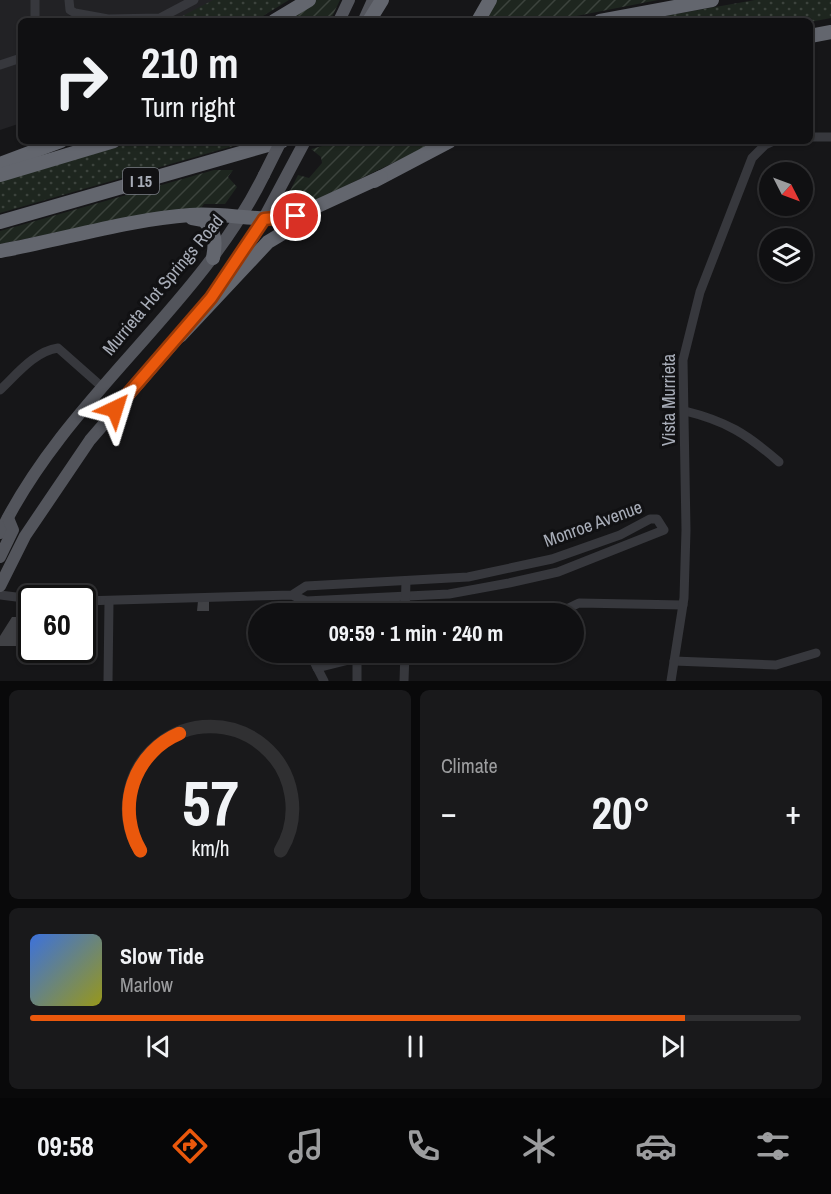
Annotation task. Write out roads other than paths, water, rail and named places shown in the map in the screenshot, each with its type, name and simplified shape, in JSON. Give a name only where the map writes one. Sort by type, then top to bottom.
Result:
[{"type":"highway","points":[[279,18],[309,0]]},
{"type":"highway","points":[[371,18],[382,0]]},
{"type":"highway","points":[[480,18],[490,0]]},
{"type":"highway","points":[[616,18],[712,0]]},
{"type":"highway","points":[[813,29],[831,27]]},
{"type":"highway","points":[[813,35],[831,32]]},
{"type":"highway","points":[[0,164],[53,144]]},
{"type":"highway","points":[[0,175],[104,144]]},
{"type":"highway","name":"I 15","points":[[0,222],[271,144]]},
{"type":"highway","points":[[180,336],[268,242],[381,177],[444,144]]},
{"type":"highway","points":[[0,251],[169,217],[211,214],[264,219],[296,216],[381,177]]},
{"type":"highway","points":[[169,217],[203,219],[215,238],[213,258]]},
{"type":"main road","points":[[340,18],[349,0]]},
{"type":"main road","points":[[365,18],[373,0]]},
{"type":"main road","name":"Murrieta Hot Springs Road","points":[[0,533],[67,428],[213,258],[242,218],[280,144]]},
{"type":"main road","points":[[0,585],[25,536],[90,440],[180,336],[232,270],[264,219],[304,144]]},
{"type":"main road","points":[[0,557],[13,530],[8,518]]},
{"type":"street","points":[[34,0],[35,18]]},
{"type":"street","points":[[69,0],[70,10],[75,13],[102,18]]},
{"type":"street","points":[[160,18],[194,0]]},
{"type":"street","points":[[0,65],[18,59]]},
{"type":"street","points":[[813,137],[831,137]]},
{"type":"street","name":"Vista Murrieta","points":[[671,681],[682,605],[686,530],[683,360],[700,292],[752,158],[767,144]]},
{"type":"street","points":[[0,390],[26,365],[51,349],[58,348],[101,386]]},
{"type":"street","points":[[685,411],[729,424],[748,435],[779,462]]},
{"type":"street","name":"Monroe Avenue","points":[[96,602],[292,595],[306,602],[449,594],[558,572],[664,530],[657,519],[650,519],[620,535],[552,559],[468,577],[306,586],[292,595]]},
{"type":"street","points":[[405,603],[406,581]]},
{"type":"street","points":[[0,595],[18,597]]},
{"type":"street","points":[[108,681],[109,602]]},
{"type":"street","points":[[584,603],[682,605]]},
{"type":"street","points":[[674,661],[776,665],[816,653]]},
{"type":"street","points":[[314,663],[324,681]]},
{"type":"street","points":[[317,668],[337,663]]},
{"type":"street","points":[[357,663],[357,681]]},
{"type":"street","points":[[404,681],[405,663]]}]
